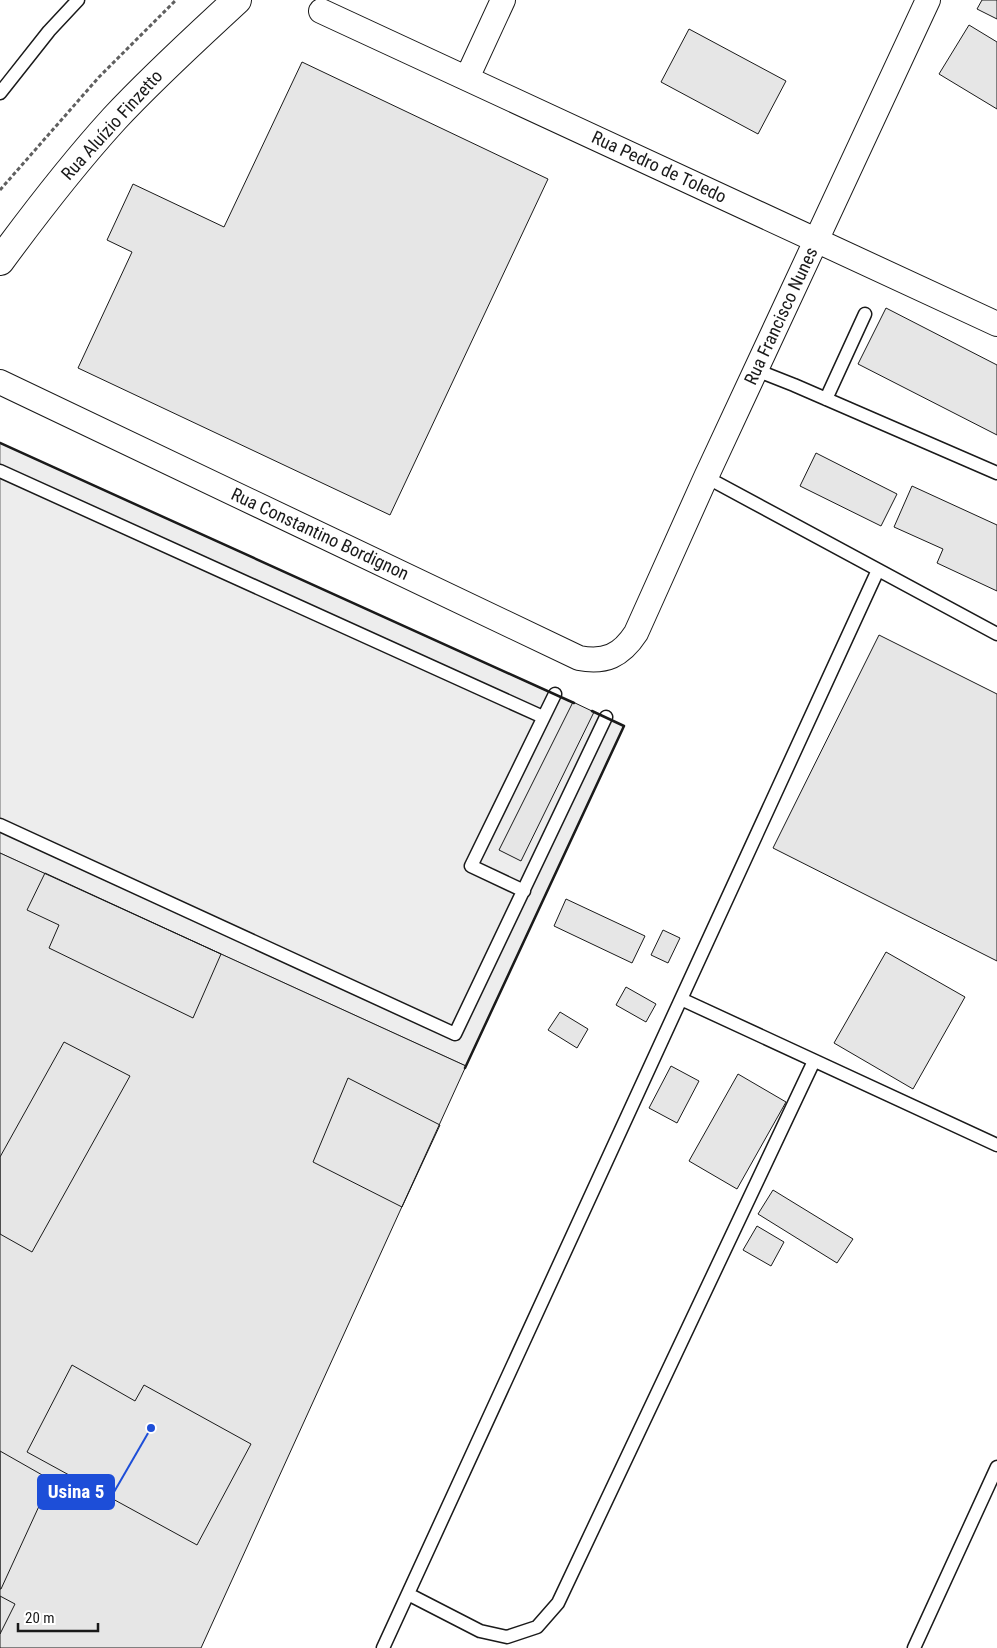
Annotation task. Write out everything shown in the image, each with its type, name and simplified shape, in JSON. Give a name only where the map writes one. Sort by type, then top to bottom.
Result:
[{"type":"main road","name":"Rua Aluízio Finzetto","points":[[0,261],[53,190],[114,119],[180,53],[237,0]]},
{"type":"street","points":[[467,78],[503,0]]},
{"type":"street","name":"Rua Francisco Nunes","points":[[636,634],[706,477],[928,0]]},
{"type":"street","name":"Rua Pedro de Toledo","points":[[320,11],[997,324]]},
{"type":"street","name":"Rua Constantino Bordignon","points":[[0,382],[579,658],[600,660],[610,657],[625,648],[636,634]]},
{"type":"lane","points":[[0,93],[50,31],[78,0]]},
{"type":"lane","points":[[826,399],[865,314]]},
{"type":"lane","points":[[756,370],[997,473]]},
{"type":"lane","points":[[0,471],[543,717]]},
{"type":"lane","points":[[706,477],[997,634]]},
{"type":"lane","points":[[383,1648],[878,570]]},
{"type":"lane","points":[[524,891],[471,866],[555,694]]},
{"type":"lane","points":[[0,825],[455,1034],[606,717]]},
{"type":"lane","points":[[681,999],[997,1145]]},
{"type":"lane","points":[[408,1594],[480,1630],[507,1637],[537,1627],[558,1603],[814,1061]]},
{"type":"lane","points":[[914,1648],[997,1467]]},
{"type":"path","points":[[0,190],[99,76],[176,0]]},
{"type":"shaded area","points":[[0,443],[624,726],[466,1066],[0,853]]},
{"type":"building","points":[[982,0],[997,0],[997,19],[977,9]]},
{"type":"building","points":[[969,25],[997,42],[997,109],[939,74]]},
{"type":"building","points":[[689,29],[786,81],[758,134],[661,82]]},
{"type":"building","points":[[302,62],[548,179],[390,515],[78,368],[132,252],[107,240],[133,184],[224,227]]},
{"type":"building","points":[[886,308],[997,365],[997,435],[858,364]]},
{"type":"building","points":[[816,453],[897,494],[881,526],[800,486]]},
{"type":"building","points":[[912,486],[997,525],[997,591],[937,563],[943,549],[894,527]]},
{"type":"building","points":[[879,635],[997,694],[997,961],[773,848]]},
{"type":"building","points":[[573,702],[594,712],[521,861],[499,850]]},
{"type":"building","points":[[0,853],[466,1066],[201,1648],[0,1648]]},
{"type":"building","points":[[45,873],[221,954],[193,1018],[49,948],[59,925],[27,910]]},
{"type":"building","points":[[566,899],[645,936],[632,963],[554,926]]},
{"type":"building","points":[[663,930],[680,938],[668,963],[651,955]]},
{"type":"building","points":[[886,952],[965,997],[913,1089],[834,1043]]},
{"type":"building","points":[[626,987],[656,1004],[646,1022],[616,1005]]},
{"type":"building","points":[[560,1012],[588,1029],[577,1048],[548,1030]]},
{"type":"building","points":[[64,1042],[130,1076],[32,1252],[0,1234],[0,1157]]},
{"type":"building","points":[[671,1066],[699,1081],[677,1123],[649,1108]]},
{"type":"building","points":[[738,1074],[786,1102],[737,1189],[689,1161]]},
{"type":"building","points":[[348,1078],[440,1125],[402,1207],[313,1162]]},
{"type":"building","points":[[773,1190],[853,1239],[837,1263],[758,1214]]},
{"type":"building","points":[[757,1226],[784,1242],[771,1266],[743,1250]]},
{"type":"building","points":[[72,1365],[135,1401],[144,1385],[251,1444],[197,1545],[27,1452]]},
{"type":"building","points":[[0,1451],[51,1480],[1,1589],[0,1589]]},
{"type":"building","points":[[0,1596],[15,1604],[0,1634]]},
{"type":"wall","points":[[0,443],[574,703]]},
{"type":"wall","points":[[465,1068],[624,726],[592,711]]},
{"type":"place","name":"Usina 5","points":[[151,1428]]}]
